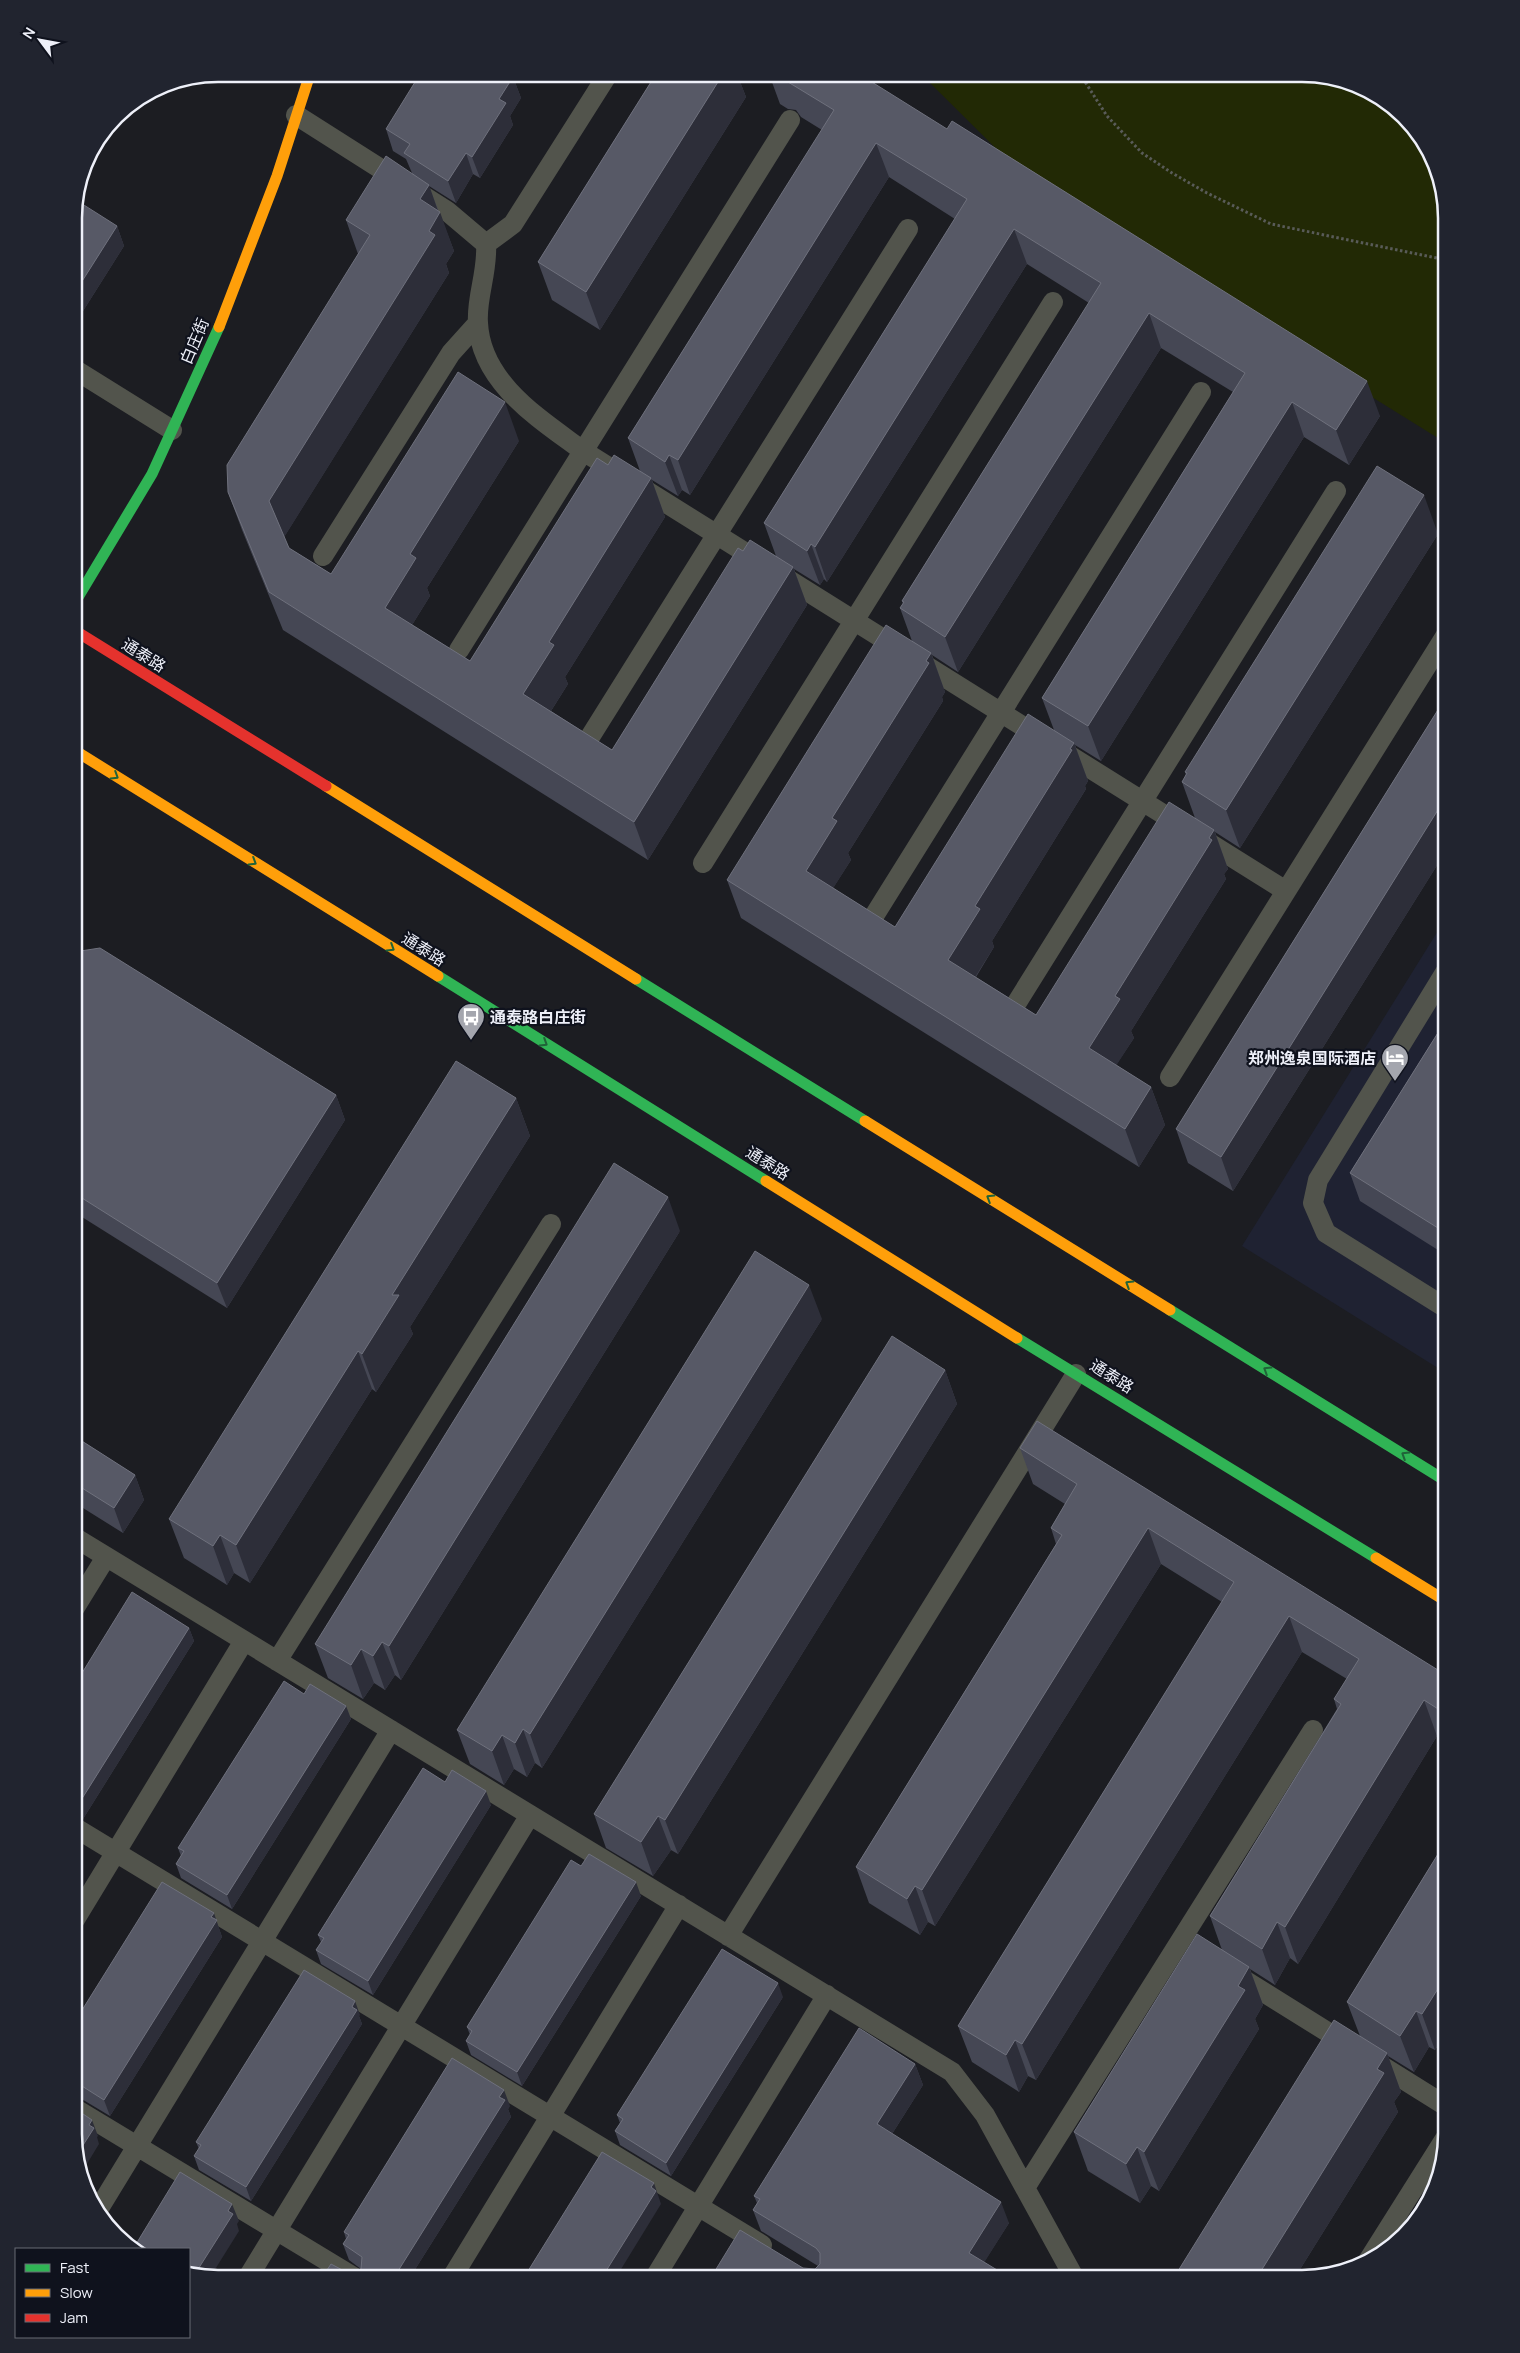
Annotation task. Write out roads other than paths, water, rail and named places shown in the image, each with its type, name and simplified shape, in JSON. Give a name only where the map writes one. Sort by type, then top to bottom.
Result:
[{"type":"street","name":"白庄街","points":[[83,589],[151,476],[213,339],[264,207],[307,82]]},
{"type":"street","name":"通泰路","points":[[83,635],[1438,1476]]},
{"type":"street","name":"通泰路","points":[[83,755],[1076,1374],[1438,1596]]},
{"type":"lane","points":[[486,244],[513,224],[603,82]]},
{"type":"lane","points":[[296,116],[448,211],[486,244],[487,261],[478,323],[488,364],[519,402],[583,451],[1286,891]]},
{"type":"lane","points":[[459,650],[790,120]]},
{"type":"lane","points":[[590,737],[908,229]]},
{"type":"lane","points":[[703,863],[1053,302]]},
{"type":"lane","points":[[323,556],[451,353],[478,323]]},
{"type":"lane","points":[[83,375],[172,430]]},
{"type":"lane","points":[[874,916],[1201,392]]},
{"type":"lane","points":[[1016,1004],[1336,491]]},
{"type":"lane","points":[[1170,1077],[1438,648]]},
{"type":"lane","points":[[1438,984],[1318,1180],[1313,1202],[1326,1233],[1438,1303]]},
{"type":"lane","points":[[277,1661],[551,1224]]},
{"type":"lane","points":[[728,1936],[1076,1374]]},
{"type":"lane","points":[[82,1542],[952,2072],[984,2115],[1070,2270]]},
{"type":"lane","points":[[82,1596],[106,1557]]},
{"type":"lane","points":[[82,1908],[244,1641]]},
{"type":"lane","points":[[102,2204],[391,1730]]},
{"type":"lane","points":[[1025,2188],[1197,1950],[1313,1730]]},
{"type":"lane","points":[[253,2270],[530,1815]]},
{"type":"lane","points":[[82,1832],[778,2255]]},
{"type":"lane","points":[[456,2270],[679,1905]]},
{"type":"lane","points":[[1197,1950],[1438,2101]]},
{"type":"lane","points":[[659,2270],[827,1995]]},
{"type":"lane","points":[[82,2113],[342,2270]]},
{"type":"lane","points":[[1376,2249],[1436,2153]]},
{"type":"place","name":"通泰路白庄街","points":[[471,1041]]},
{"type":"place","name":"郑州逸泉国际酒店","points":[[1395,1082]]}]
